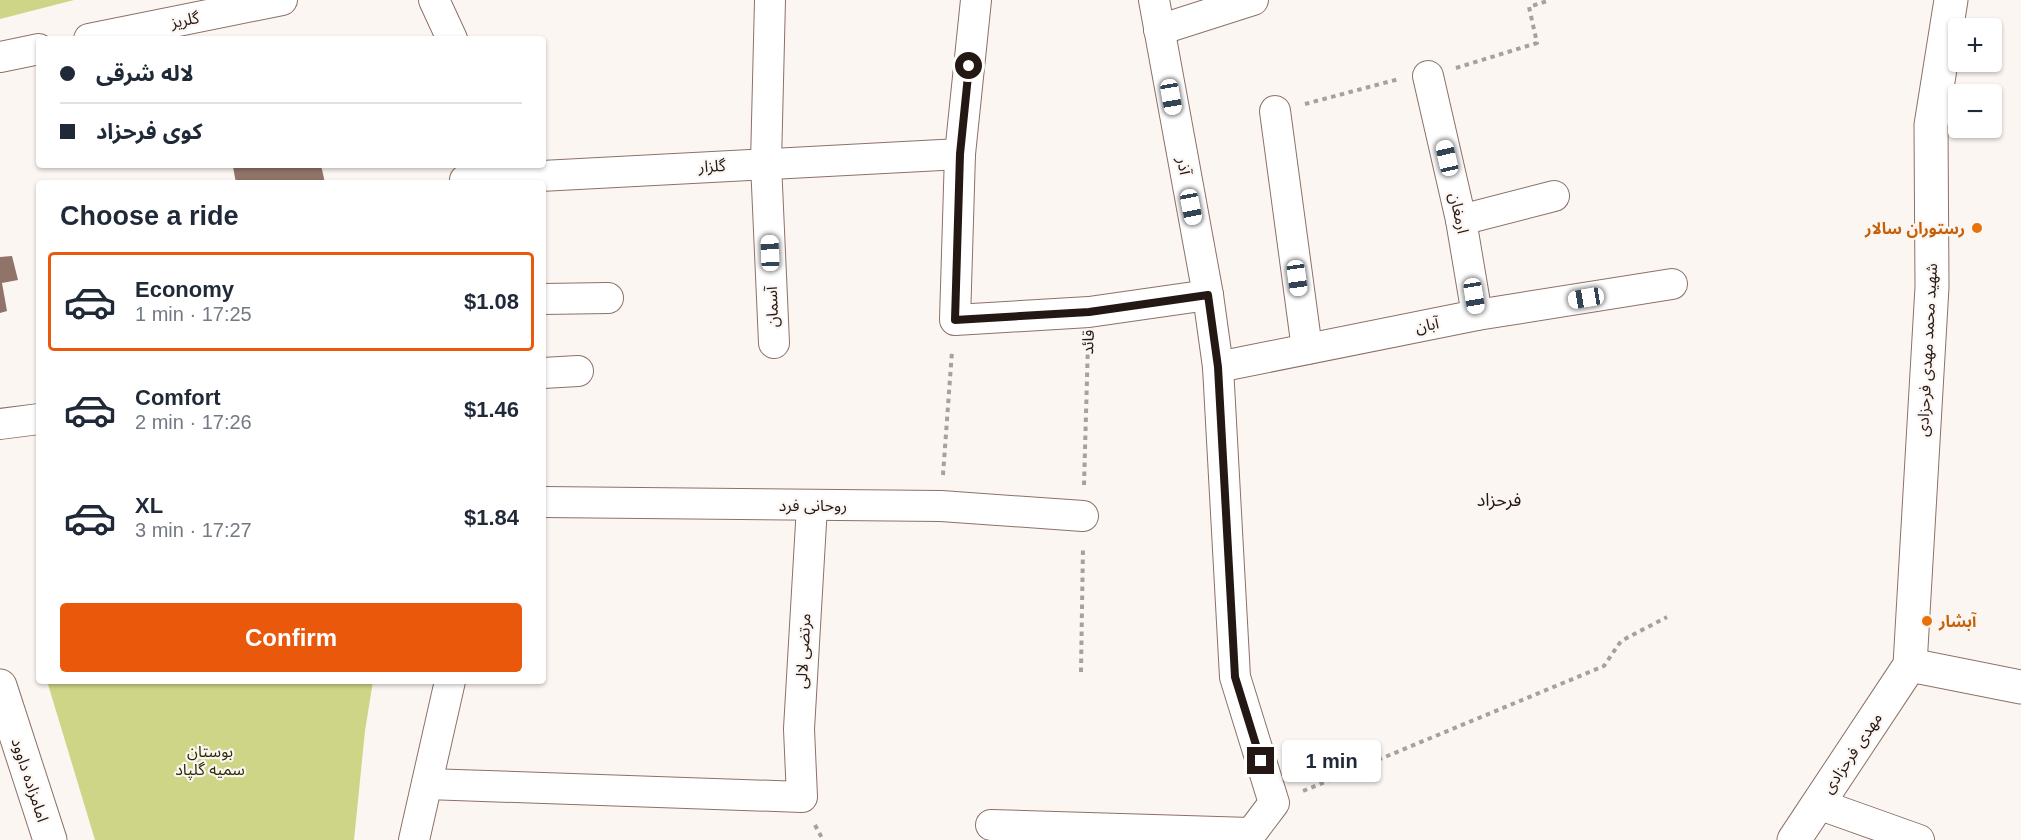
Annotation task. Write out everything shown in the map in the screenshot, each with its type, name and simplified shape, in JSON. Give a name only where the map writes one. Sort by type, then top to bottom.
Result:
[{"type":"street","name":"گلریز","points":[[104,36],[282,0]]},
{"type":"street","points":[[434,0],[451,36]]},
{"type":"street","name":"آسمان","points":[[770,0],[766,163],[774,343]]},
{"type":"street","points":[[955,320],[960,154],[976,0]]},
{"type":"street","name":"آذر","points":[[1154,0],[1208,295],[1218,367],[1235,677],[1274,802]]},
{"type":"street","points":[[1158,30],[1253,0]]},
{"type":"street","name":"شهید محمد مهدی فرحزادی","points":[[1911,665],[1932,287],[1931,125],[1951,0]]},
{"type":"street","points":[[0,57],[36,50]]},
{"type":"street","name":"ارمغان","points":[[1428,76],[1461,220],[1477,315]]},
{"type":"street","points":[[1275,111],[1307,349]]},
{"type":"street","name":"گلزار","points":[[464,176],[960,154]]},
{"type":"street","points":[[1461,220],[1554,196]]},
{"type":"street","name":"آبان","points":[[1218,367],[1477,315],[1672,284]]},
{"type":"street","points":[[1089,312],[1208,295]]},
{"type":"street","points":[[546,299],[608,298]]},
{"type":"street","name":"قائد","points":[[955,320],[1089,312]]},
{"type":"street","points":[[546,373],[578,370]]},
{"type":"street","points":[[0,424],[36,419]]},
{"type":"street","name":"روحانی فرد","points":[[546,502],[941,506],[1083,516]]},
{"type":"street","name":"مرتضی لالی","points":[[427,784],[802,797],[799,729],[812,506]]},
{"type":"street","points":[[1911,665],[2021,687]]},
{"type":"street","name":"مهدی فرحزادی","points":[[1794,840],[1911,665]]},
{"type":"street","points":[[414,840],[449,684]]},
{"type":"street","name":"امامزاده داوود","points":[[0,686],[50,840]]},
{"type":"street","points":[[991,825],[1248,836],[1274,802]]},
{"type":"street","points":[[1818,804],[1919,840]]},
{"type":"path","points":[[1275,111],[1418,75],[1428,76],[1537,43],[1529,7],[1550,0]]},
{"type":"path","name":"قائد","points":[[1081,672],[1089,312]]},
{"type":"path","points":[[941,506],[955,320]]},
{"type":"path","points":[[1274,802],[1604,666],[1621,640],[1667,617]]},
{"type":"green space","points":[[0,0],[74,0],[0,19]]},
{"type":"green space","name":"بوستان سمیه گلپاد","points":[[48,684],[373,684],[365,731],[354,840],[95,840]]},
{"type":"building","points":[[233,168],[322,168],[324,180],[235,180]]},
{"type":"building","points":[[12,256],[18,280],[2,283],[7,311],[0,313],[0,257]]},
{"type":"place","name":"رستوران سالار","points":[[1977,228]]},
{"type":"place","name":"آبشار","points":[[1927,621]]},
{"type":"district","name":"فرحزاد","points":[[1499,500]]},
{"type":"route","points":[[969,66],[960,154],[955,320],[1089,312],[1208,295],[1218,367],[1235,677],[1261,761]]}]
